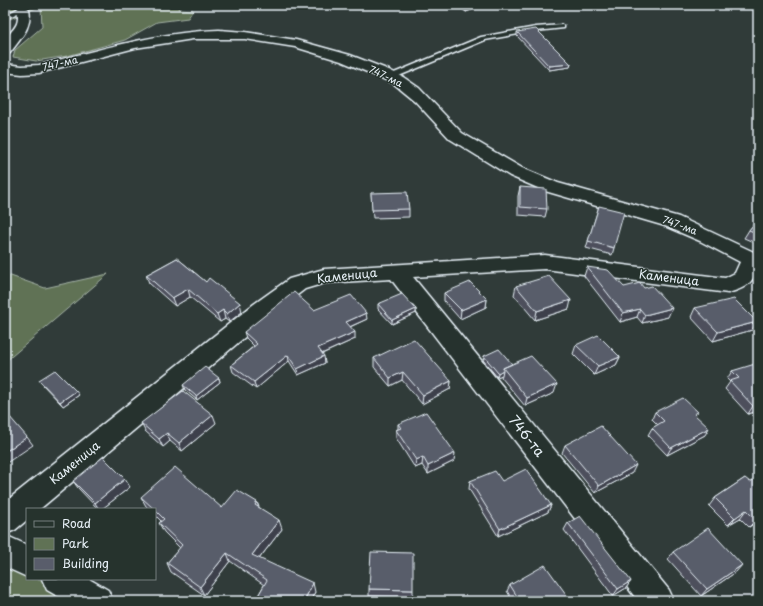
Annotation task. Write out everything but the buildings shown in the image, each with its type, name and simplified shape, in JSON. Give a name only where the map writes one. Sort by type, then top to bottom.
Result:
[{"type":"street","points":[[5,50],[24,27],[26,17],[21,7]]},
{"type":"street","name":"747-ма","points":[[5,68],[22,70],[39,68],[168,38],[199,35],[230,35],[298,45],[342,55],[391,76],[408,87],[457,136],[516,172],[555,189],[660,217],[700,232],[753,272]]},
{"type":"street","name":"Каменица","points":[[5,520],[262,310],[297,284],[324,276],[544,262],[728,286],[753,272]]},
{"type":"street","name":"746-та","points":[[396,271],[658,601]]},
{"type":"street","points":[[5,550],[26,561]]},
{"type":"street","points":[[60,580],[97,601]]},
{"type":"lane","points":[[5,17],[21,7]]},
{"type":"lane","points":[[391,76],[483,38],[536,29],[562,27]]},
{"type":"green space","points":[[5,5],[181,5],[178,9],[193,10],[188,18],[157,22],[125,40],[67,56],[36,61],[13,57],[15,50],[42,27],[41,6],[5,21]]},
{"type":"green space","points":[[5,274],[45,288],[108,274],[5,362]]},
{"type":"green space","points":[[5,550],[26,561],[26,580],[60,580],[97,601],[5,601]]}]
